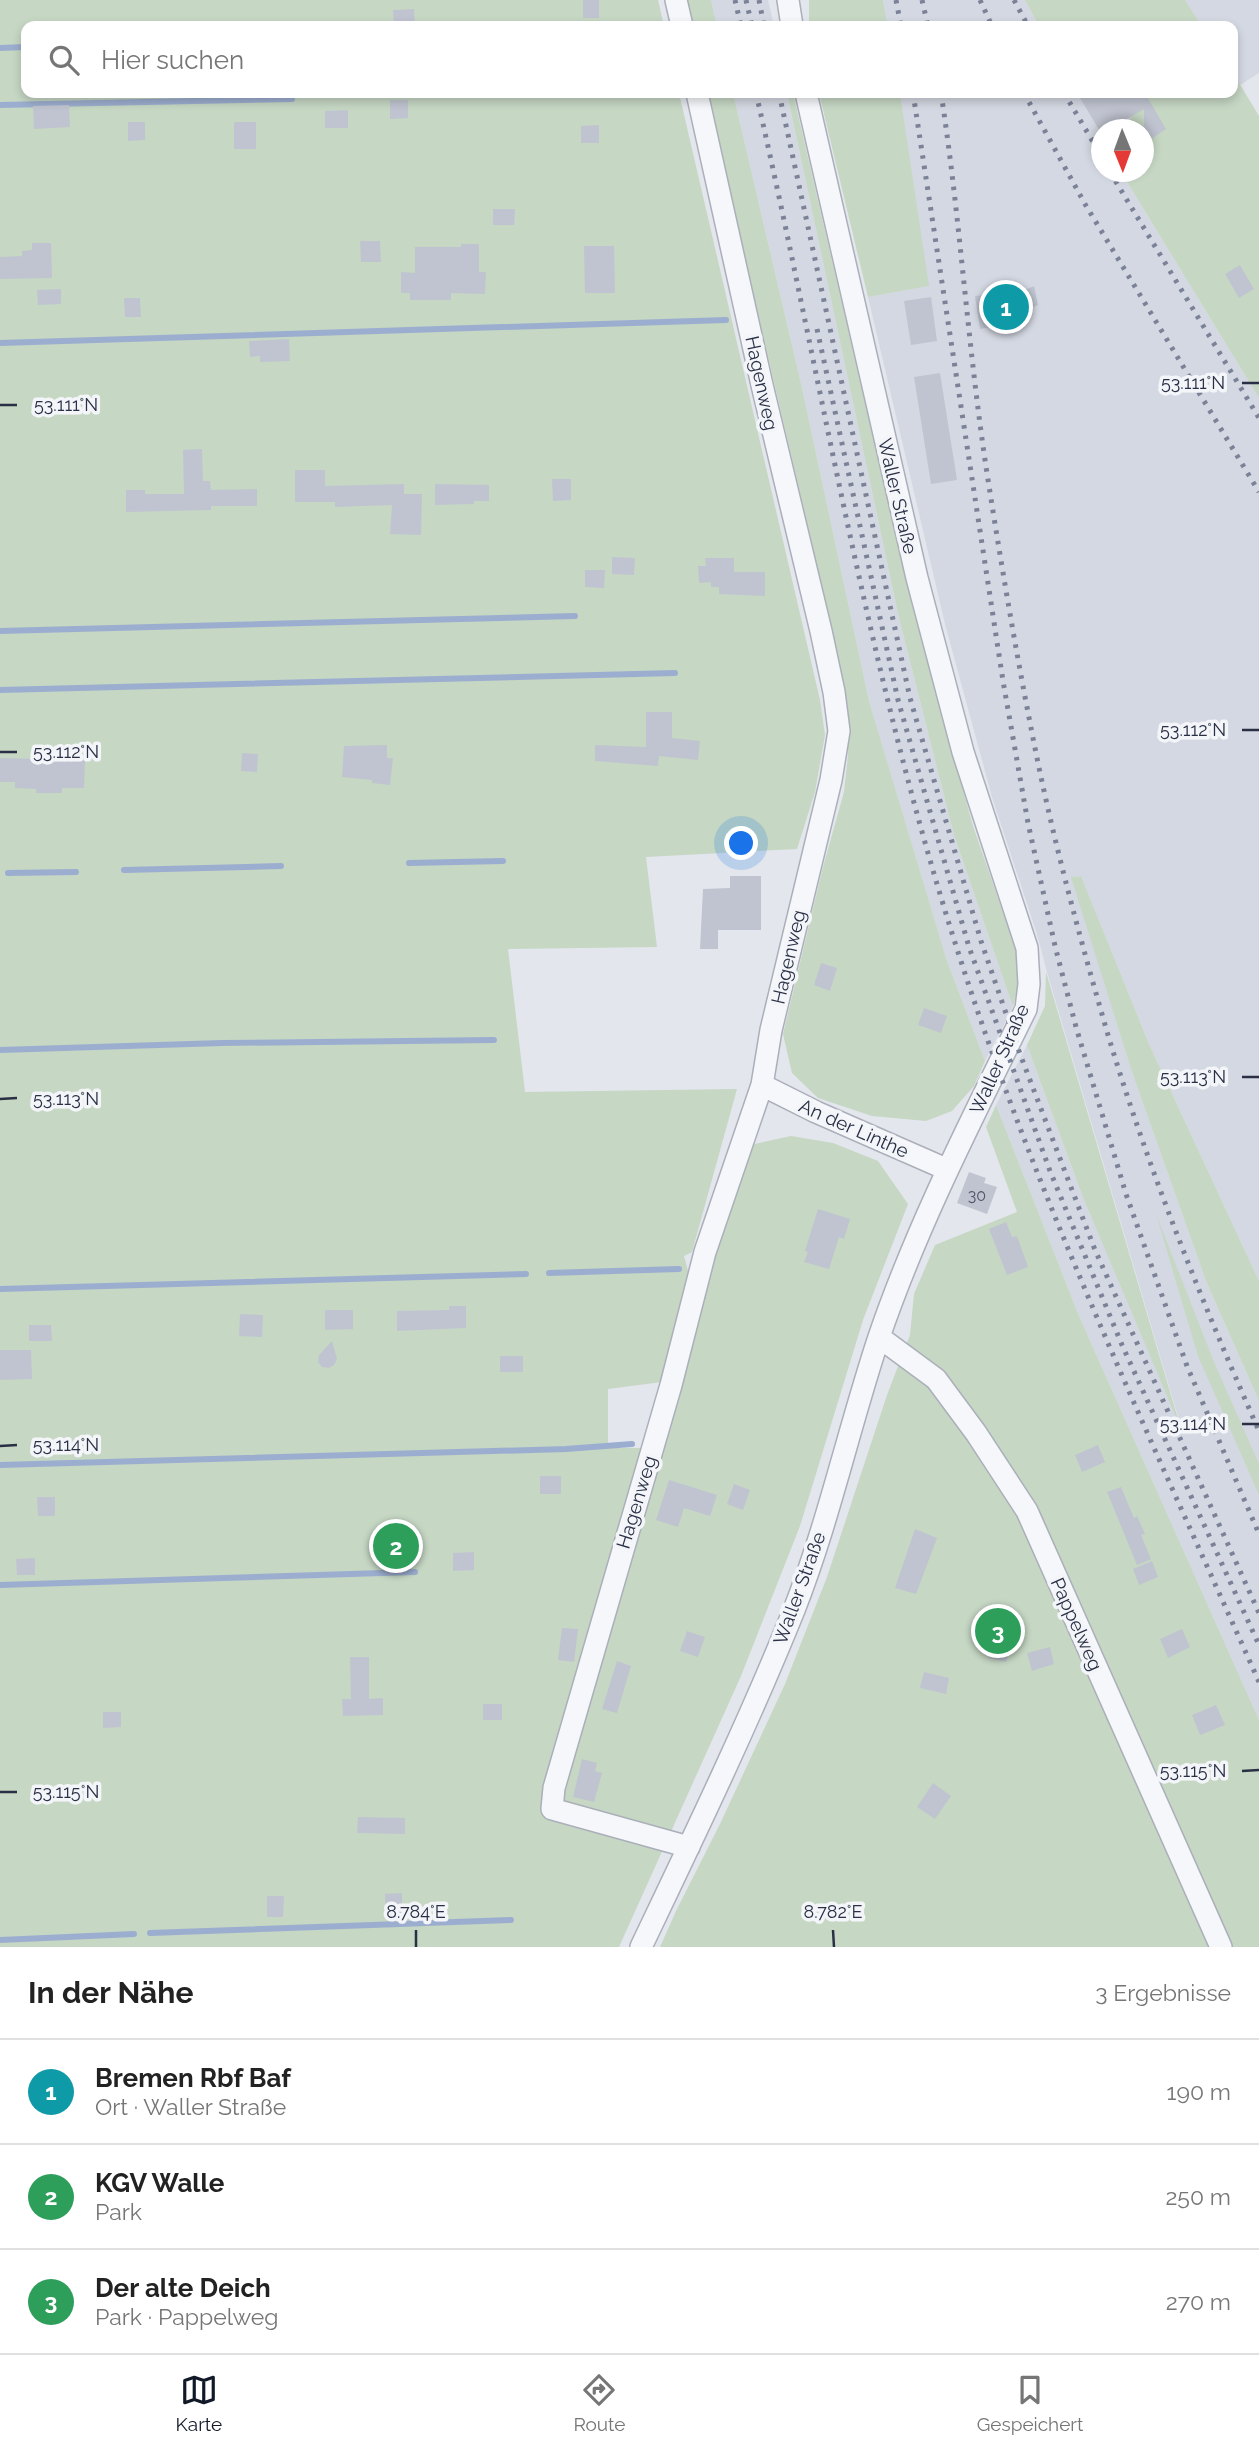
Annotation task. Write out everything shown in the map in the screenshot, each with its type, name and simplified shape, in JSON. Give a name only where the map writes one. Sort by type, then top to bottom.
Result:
[{"type":"street","points":[[676,0],[681,21]]},
{"type":"street","points":[[788,0],[791,21]]},
{"type":"street","name":"Hagenweg","points":[[689,1847],[552,1810],[557,1775],[671,1385],[705,1252],[762,1085],[771,1030],[831,780],[839,731],[821,631],[762,385],[698,98]]},
{"type":"street","name":"Waller Straße","points":[[641,1947],[689,1847],[794,1608],[814,1553],[879,1336],[946,1169],[1026,1009],[1029,984],[1027,948],[963,752],[917,578],[807,98]]},
{"type":"street","name":"An der Linthe","points":[[762,1085],[816,1112],[946,1169]]},
{"type":"street","name":"Pappelweg","points":[[879,1336],[936,1378],[1027,1511],[1221,1947]]},
{"type":"shaded area","points":[[711,0],[768,0],[773,21],[716,21]]},
{"type":"shaded area","points":[[883,0],[1025,0],[1036,21],[887,21]]},
{"type":"shaded area","points":[[1185,0],[1259,0],[1259,73],[1240,85],[1238,82],[1238,21],[1199,21]]},
{"type":"shaded area","points":[[734,98],[788,98],[899,618],[954,835],[1013,1007],[985,1061],[947,961],[869,701],[802,388]]},
{"type":"shaded area","points":[[901,98],[1118,98],[1131,119],[1091,119],[1091,182],[1127,182],[1259,398],[1259,1281],[1149,1044],[1081,876],[1072,877],[1132,1072],[1206,1281],[1259,1401],[1259,1720],[1079,1316],[996,1105],[1027,1045],[1082,1195],[1179,1420],[1037,934],[992,797],[945,624],[868,297],[928,286]]},
{"type":"green space","points":[[0,0],[658,0],[663,21],[21,21],[21,98],[680,98],[820,700],[825,735],[815,792],[797,849],[646,857],[657,947],[508,949],[525,1092],[737,1089],[692,1252],[684,1256],[690,1278],[662,1382],[608,1389],[608,1448],[661,1448],[750,1145],[791,1136],[833,1143],[878,1161],[908,1204],[863,1320],[800,1526],[741,1676],[619,1947],[0,1947]]},
{"type":"green space","points":[[685,0],[711,0],[716,21],[690,21]]},
{"type":"green space","points":[[809,0],[883,0],[887,21],[809,21]]},
{"type":"green space","points":[[1025,0],[1185,0],[1199,21],[1036,21]]},
{"type":"green space","points":[[1238,81],[1259,116],[1259,398],[1127,182],[1154,182],[1154,119],[1131,119],[1118,98],[1238,98]]},
{"type":"green space","points":[[707,98],[734,98],[802,388],[869,701],[947,961],[985,1061],[974,1086],[952,1111],[926,1121],[872,1116],[818,1098],[792,1073],[783,1034],[844,792],[848,755],[848,712],[833,633]]},
{"type":"green space","points":[[788,98],[794,98],[911,601],[973,826],[1017,953],[1018,986],[1013,1007],[954,835],[899,618]]},
{"type":"green space","points":[[820,98],[901,98],[929,286],[868,297]]},
{"type":"green space","points":[[1081,876],[1149,1044],[1259,1281],[1259,1401],[1206,1281],[1132,1072],[1071,877]]},
{"type":"green space","points":[[1046,972],[1181,1429],[1082,1195],[1027,1045],[1045,1006]]},
{"type":"green space","points":[[996,1105],[1079,1316],[1259,1720],[1259,1947],[660,1947],[785,1684],[827,1577],[887,1395],[910,1335],[914,1294],[935,1245],[1017,1212],[986,1127]]},
{"type":"green space","points":[[1156,1214],[1214,1362],[1259,1464],[1259,1495],[1198,1356]]},
{"type":"building","points":[[583,0],[599,0],[599,18],[583,18]]},
{"type":"building","points":[[414,9],[415,21],[394,21],[393,10]]},
{"type":"building","points":[[1080,98],[1148,98],[1166,129],[1154,137],[1154,119],[1144,119],[1144,109],[1127,119],[1093,119]]},
{"type":"building","points":[[390,100],[408,100],[408,118],[390,119]]},
{"type":"building","points":[[69,105],[70,127],[34,129],[33,106]]},
{"type":"building","points":[[348,110],[348,128],[325,128],[325,111]]},
{"type":"building","points":[[128,122],[145,122],[145,140],[128,141]]},
{"type":"building","points":[[234,122],[256,122],[256,149],[234,149]]},
{"type":"building","points":[[599,125],[599,143],[581,143],[581,126]]},
{"type":"building","points":[[493,209],[515,209],[514,225],[493,225]]},
{"type":"building","points":[[360,241],[380,241],[381,262],[361,262]]},
{"type":"building","points":[[32,243],[51,243],[52,278],[0,279],[0,257],[22,256],[22,251],[32,250]]},
{"type":"building","points":[[461,244],[479,244],[479,272],[486,272],[485,294],[451,293],[451,300],[410,300],[410,293],[401,293],[401,272],[415,273],[415,247],[461,247]]},
{"type":"building","points":[[584,246],[614,246],[615,293],[585,293]]},
{"type":"building","points":[[1240,265],[1254,289],[1239,298],[1225,274]]},
{"type":"building","points":[[1034,286],[1038,305],[997,326],[980,329],[975,296],[993,294],[994,304]]},
{"type":"building","points":[[61,289],[61,304],[38,305],[37,290]]},
{"type":"building","points":[[931,297],[937,341],[911,345],[904,301]]},
{"type":"building","points":[[124,298],[140,298],[141,317],[125,317]]},
{"type":"building","points":[[289,339],[290,361],[260,362],[260,356],[250,357],[249,341]]},
{"type":"building","points":[[940,373],[957,480],[931,484],[914,377]]},
{"type":"building","points":[[202,449],[203,481],[210,481],[211,490],[257,489],[257,506],[211,506],[211,510],[126,512],[126,490],[145,490],[145,494],[184,494],[183,450]]},
{"type":"building","points":[[295,470],[325,470],[325,486],[404,484],[404,494],[422,494],[421,535],[390,534],[392,505],[335,507],[335,502],[295,502]]},
{"type":"building","points":[[552,479],[571,479],[571,500],[553,501]]},
{"type":"building","points":[[435,484],[489,485],[489,501],[435,505]]},
{"type":"building","points":[[612,557],[635,558],[634,575],[612,574]]},
{"type":"building","points":[[705,558],[734,558],[734,572],[765,572],[765,596],[719,594],[719,587],[711,587],[711,582],[699,583],[698,566],[706,566]]},
{"type":"building","points":[[585,570],[605,570],[604,588],[585,587]]},
{"type":"building","points":[[646,712],[672,712],[672,738],[700,741],[698,760],[659,756],[658,766],[595,761],[595,745],[646,747]]},
{"type":"building","points":[[387,745],[387,758],[393,758],[390,785],[342,777],[344,746]]},
{"type":"building","points":[[242,753],[258,754],[257,772],[241,771]]},
{"type":"building","points":[[0,758],[85,760],[84,788],[62,788],[62,793],[36,793],[36,789],[15,788],[15,782],[0,782]]},
{"type":"building","points":[[730,876],[761,876],[761,930],[718,930],[718,949],[700,949],[703,889],[730,888]]},
{"type":"building","points":[[821,963],[837,968],[830,991],[814,985]]},
{"type":"building","points":[[924,1008],[947,1016],[941,1033],[918,1025]]},
{"type":"building","points":[[969,1172],[986,1178],[984,1183],[997,1187],[987,1214],[957,1203]]},
{"type":"building","points":[[818,1209],[850,1219],[844,1239],[839,1237],[829,1269],[804,1262]]},
{"type":"building","points":[[1006,1222],[1012,1237],[1017,1236],[1028,1267],[1007,1275],[989,1229]]},
{"type":"building","points":[[449,1306],[466,1306],[466,1328],[397,1331],[397,1311],[449,1310]]},
{"type":"building","points":[[325,1310],[353,1310],[353,1329],[325,1330]]},
{"type":"building","points":[[240,1314],[263,1315],[262,1337],[239,1336]]},
{"type":"building","points":[[29,1325],[51,1325],[52,1341],[29,1341]]},
{"type":"building","points":[[332,1341],[337,1359],[329,1368],[322,1367],[318,1362],[319,1355]]},
{"type":"building","points":[[0,1350],[31,1350],[32,1379],[0,1380]]},
{"type":"building","points":[[500,1356],[523,1356],[523,1372],[500,1372]]},
{"type":"building","points":[[1098,1445],[1105,1462],[1082,1472],[1075,1455]]},
{"type":"building","points":[[540,1476],[561,1476],[561,1494],[540,1494]]},
{"type":"building","points":[[669,1480],[717,1495],[710,1516],[684,1508],[678,1527],[656,1520]]},
{"type":"building","points":[[734,1484],[750,1490],[743,1510],[727,1504]]},
{"type":"building","points":[[1121,1487],[1134,1518],[1137,1516],[1145,1534],[1141,1535],[1151,1559],[1137,1565],[1107,1492]]},
{"type":"building","points":[[37,1497],[55,1497],[55,1516],[38,1516]]},
{"type":"building","points":[[915,1529],[937,1538],[916,1594],[895,1588]]},
{"type":"building","points":[[474,1552],[474,1570],[453,1571],[453,1553]]},
{"type":"building","points":[[35,1558],[35,1575],[17,1575],[16,1559]]},
{"type":"building","points":[[1152,1561],[1158,1577],[1139,1585],[1133,1569]]},
{"type":"building","points":[[562,1628],[578,1629],[574,1662],[558,1660]]},
{"type":"building","points":[[1182,1629],[1190,1647],[1168,1658],[1160,1639]]},
{"type":"building","points":[[687,1631],[705,1637],[698,1657],[680,1651]]},
{"type":"building","points":[[995,1636],[1013,1640],[1006,1662],[989,1658]]},
{"type":"building","points":[[1050,1647],[1054,1664],[1032,1671],[1027,1653]]},
{"type":"building","points":[[350,1657],[369,1657],[369,1699],[383,1698],[383,1715],[343,1716],[342,1699],[351,1699]]},
{"type":"building","points":[[617,1661],[631,1666],[617,1713],[602,1709]]},
{"type":"building","points":[[924,1672],[949,1678],[946,1694],[920,1688]]},
{"type":"building","points":[[483,1704],[502,1704],[502,1720],[483,1720]]},
{"type":"building","points":[[1216,1705],[1225,1725],[1200,1735],[1192,1715]]},
{"type":"building","points":[[103,1712],[121,1712],[121,1727],[103,1728]]},
{"type":"building","points":[[582,1759],[597,1763],[595,1771],[602,1773],[594,1802],[573,1797]]},
{"type":"building","points":[[933,1783],[951,1796],[935,1819],[917,1807]]},
{"type":"building","points":[[358,1817],[405,1818],[405,1834],[357,1833]]},
{"type":"building","points":[[402,1893],[402,1913],[386,1913],[385,1894]]},
{"type":"building","points":[[267,1896],[284,1896],[283,1917],[267,1917]]},
{"type":"waterway","points":[[0,48],[21,47]]},
{"type":"waterway","points":[[0,105],[292,99]]},
{"type":"waterway","points":[[0,343],[726,320]]},
{"type":"waterway","points":[[0,631],[575,616]]},
{"type":"waterway","points":[[0,690],[675,673]]},
{"type":"waterway","points":[[409,863],[503,861]]},
{"type":"waterway","points":[[124,870],[281,866]]},
{"type":"waterway","points":[[8,873],[76,872]]},
{"type":"waterway","points":[[0,1050],[222,1043],[494,1040]]},
{"type":"waterway","points":[[549,1273],[679,1269]]},
{"type":"waterway","points":[[0,1289],[526,1274]]},
{"type":"waterway","points":[[0,1465],[566,1449],[632,1444]]},
{"type":"waterway","points":[[0,1585],[415,1572]]},
{"type":"waterway","points":[[150,1933],[511,1920]]},
{"type":"waterway","points":[[0,1940],[134,1934]]},
{"type":"railway","points":[[735,0],[740,21]]},
{"type":"railway","points":[[746,0],[751,21]]},
{"type":"railway","points":[[759,0],[763,21]]},
{"type":"railway","points":[[896,0],[900,21]]},
{"type":"railway","points":[[922,0],[927,21]]},
{"type":"railway","points":[[980,0],[990,21]]},
{"type":"railway","points":[[1014,0],[1025,21]]},
{"type":"railway","points":[[757,98],[871,632],[926,846],[958,952],[1024,1138],[1060,1230],[1259,1682]]},
{"type":"railway","points":[[780,98],[910,698],[981,941],[1020,1054],[1095,1250],[1259,1613]]},
{"type":"railway","points":[[914,98],[1003,681],[1028,823],[1055,946],[1076,1027],[1126,1194],[1187,1366],[1259,1534]]},
{"type":"railway","points":[[942,98],[989,486],[1023,686],[1051,824],[1098,1000],[1141,1136],[1197,1285],[1259,1431]]},
{"type":"railway","points":[[1027,98],[1085,204],[1259,492]]},
{"type":"railway","points":[[1067,98],[1091,138]]},
{"type":"railway","points":[[1116,182],[1259,418]]},
{"type":"railway","points":[[817,329],[898,700],[969,947],[1050,1171],[1122,1345],[1259,1645]]},
{"type":"place","name":"Bremen Rbf Baf","points":[[1006,307]]},
{"type":"place","name":"KGV Walle","points":[[396,1546]]},
{"type":"place","name":"Der alte Deich","points":[[998,1631]]}]
